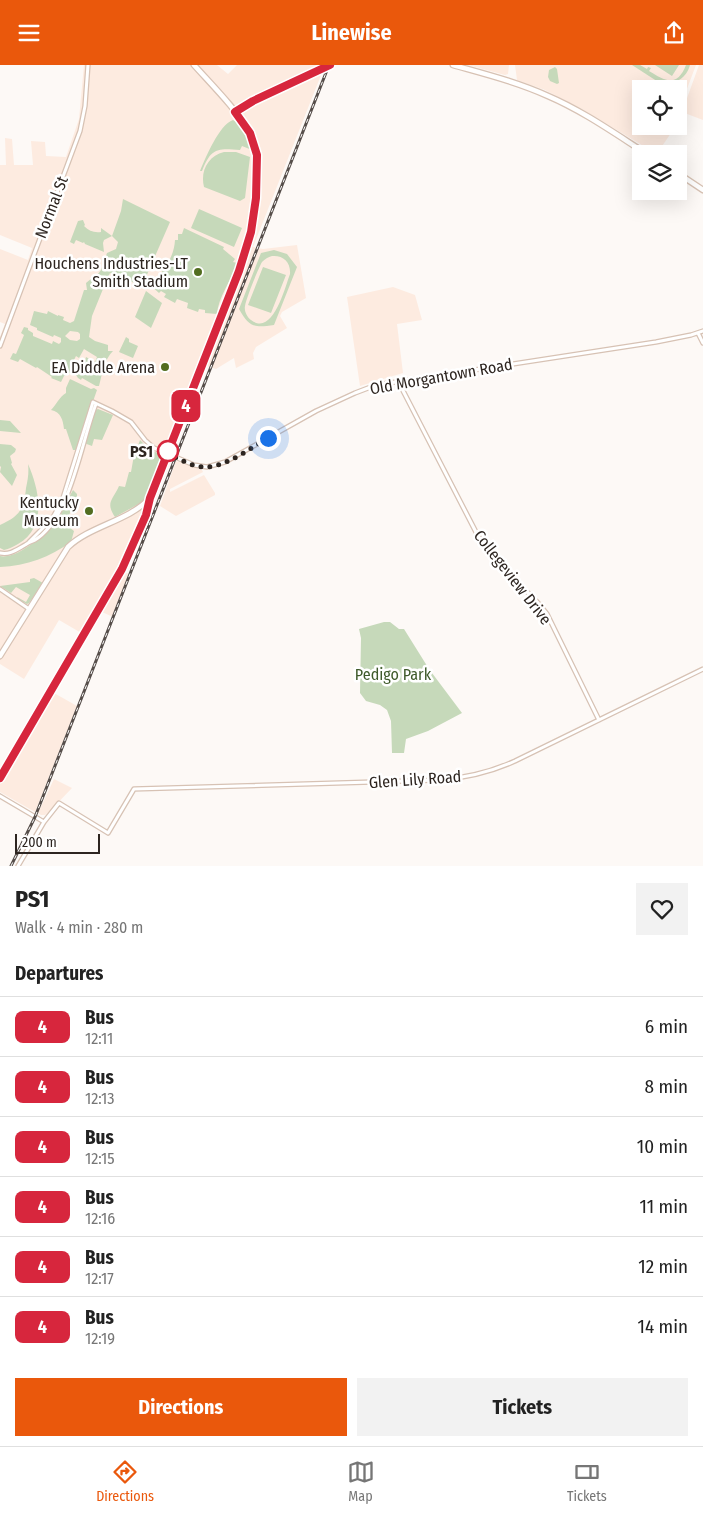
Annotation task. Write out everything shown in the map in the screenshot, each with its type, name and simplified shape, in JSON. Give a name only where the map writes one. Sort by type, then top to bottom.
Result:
[{"type":"main road","points":[[0,778],[122,569],[146,515],[150,498],[239,271],[252,229],[256,198],[257,155],[250,133],[235,112],[194,65]]},
{"type":"main road","points":[[235,112],[253,101],[330,65]]},
{"type":"main road","points":[[453,65],[511,82],[549,96],[588,117],[633,145]]},
{"type":"main road","points":[[687,179],[703,190]]},
{"type":"main road","points":[[0,656],[71,544],[138,507],[150,498]]},
{"type":"street","name":"Normal St","points":[[0,345],[80,131],[85,106],[88,65]]},
{"type":"street","name":"Old Morgantown Road","points":[[0,553],[9,554],[30,542],[52,519],[62,501],[94,403],[131,422],[148,444],[167,454],[198,466],[215,465],[238,455],[329,405],[368,388],[398,381],[612,349],[703,331]]},
{"type":"street","points":[[698,333],[703,343]]},
{"type":"street","name":"Collegeview Drive","points":[[398,381],[478,536],[503,567],[546,614],[599,720]]},
{"type":"street","points":[[0,589],[29,609]]},
{"type":"street","name":"Glen Lily Road","points":[[44,822],[59,803],[108,833],[134,789],[452,779],[505,766],[703,669]]},
{"type":"street","points":[[0,796],[44,822],[18,866]]},
{"type":"shaded area","points":[[84,65],[217,65],[228,74],[237,65],[325,65],[253,247],[263,249],[297,245],[306,298],[282,312],[280,316],[287,328],[256,347],[253,353],[254,359],[236,368],[234,358],[216,369],[207,366],[167,470],[124,572],[129,574],[113,617],[102,612],[99,616],[94,615],[83,634],[59,620],[24,679],[0,664],[0,337],[5,324],[0,322],[0,249],[28,260],[32,248],[0,235],[0,165],[6,165],[5,138],[12,139],[14,165],[33,165],[31,141],[45,142],[46,156],[66,157],[79,119]]},
{"type":"shaded area","points":[[468,65],[509,65],[508,74],[505,75]]},
{"type":"shaded area","points":[[515,65],[696,65],[687,89],[687,80],[632,80],[632,135],[669,135],[663,145],[642,145],[582,109],[545,90],[517,80]]},
{"type":"shaded area","points":[[699,65],[703,65],[703,120],[687,114],[687,98]]},
{"type":"shaded area","points":[[393,287],[415,295],[422,320],[397,324],[403,373],[360,386],[347,297]]},
{"type":"shaded area","points":[[176,461],[203,472],[170,489],[170,492],[204,475],[215,495],[176,516],[160,506]]},
{"type":"shaded area","points":[[54,693],[77,706],[35,812],[0,792],[0,782]]},
{"type":"shaded area","points":[[54,779],[72,788],[49,812],[41,815],[38,813]]},
{"type":"green space","points":[[632,65],[640,65],[647,69],[648,67],[651,68],[649,71],[665,80],[655,80]]},
{"type":"green space","points":[[655,65],[679,65],[672,76]]},
{"type":"green space","points":[[686,65],[690,65],[688,70],[684,77],[675,80]]},
{"type":"green space","points":[[555,67],[559,83],[557,84],[550,81],[548,77],[549,70]]},
{"type":"green space","points":[[233,120],[243,129],[252,150],[242,146],[240,150],[226,149],[216,151],[208,158],[202,171],[200,171],[218,135]]},
{"type":"green space","points":[[224,152],[236,152],[250,157],[245,198],[240,201],[204,187],[204,170],[214,157]]},
{"type":"green space","points":[[123,199],[170,222],[142,286],[110,273],[106,282],[101,279],[98,287],[103,289],[92,316],[89,337],[108,345],[108,351],[113,351],[105,363],[99,386],[82,378],[81,380],[76,375],[84,364],[86,357],[95,362],[97,357],[84,349],[79,358],[76,356],[74,360],[77,362],[71,372],[64,376],[61,382],[20,359],[18,362],[10,359],[13,353],[16,354],[24,335],[21,333],[24,327],[33,333],[33,336],[52,344],[53,341],[59,344],[61,342],[61,338],[54,335],[53,337],[30,325],[34,311],[47,314],[48,311],[64,317],[63,320],[70,323],[74,321],[84,290],[87,290],[86,283],[92,278],[94,279],[101,270],[107,253],[116,249],[118,242],[112,236],[121,211]],"holes":[[[70,331],[78,332],[80,339],[77,341],[70,340],[65,336]]]},
{"type":"green space","points":[[199,209],[242,228],[234,247],[191,228]]},
{"type":"green space","points":[[83,220],[84,226],[92,231],[101,232],[101,228],[112,236],[104,240],[104,252],[84,242],[76,240],[74,244],[70,242],[78,221]]},
{"type":"green space","name":"Houchens Industries-LT Smith Stadium","points":[[184,228],[224,247],[223,249],[235,259],[233,262],[237,263],[220,302],[217,314],[205,313],[205,310],[199,309],[198,312],[187,308],[188,303],[177,299],[175,303],[164,297],[166,294],[161,291],[159,293],[150,285],[167,265],[175,240],[178,240],[178,234],[182,234]]},
{"type":"green space","points":[[274,250],[287,254],[297,267],[274,325],[253,325],[246,320],[239,309],[261,253]],"holes":[[[272,256],[286,260],[290,274],[281,299],[272,316],[266,322],[259,323],[247,316],[245,306],[262,262]]]},
{"type":"green space","points":[[263,267],[286,275],[271,313],[248,305]]},
{"type":"green space","points":[[146,291],[162,303],[151,328],[135,317]]},
{"type":"green space","points":[[126,337],[129,339],[129,342],[138,346],[133,358],[119,352]]},
{"type":"green space","points":[[70,379],[97,390],[76,450],[73,450],[61,417],[51,410],[66,393]]},
{"type":"green space","points":[[98,409],[113,415],[102,440],[94,439],[92,446],[84,443],[95,410]]},
{"type":"green space","points":[[0,420],[10,421],[21,433],[0,431]]},
{"type":"green space","points":[[140,440],[148,448],[159,454],[161,460],[144,501],[115,517],[110,504],[119,486],[125,487],[129,472],[131,472],[134,455],[137,455],[138,452],[136,451]]},
{"type":"green space","points":[[0,444],[11,445],[16,449],[10,456],[11,464],[17,475],[12,486],[0,472]]},
{"type":"green space","points":[[28,464],[38,496],[37,518],[34,528],[27,537],[18,544],[4,550],[0,548],[0,525],[16,515],[22,507],[28,479]]},
{"type":"green space","points":[[73,490],[77,494],[77,499],[69,515],[61,516],[60,514]]},
{"type":"green space","points":[[58,517],[69,517],[73,520],[70,528],[74,531],[71,542],[38,560],[20,565],[0,567],[0,556],[15,554],[32,544]]},
{"type":"green space","points":[[34,578],[43,583],[27,604],[17,597],[26,602],[30,595],[16,587],[11,593],[0,586],[30,582],[30,579]]},
{"type":"green space","name":"Pedigo Park","points":[[390,622],[399,629],[404,629],[429,669],[462,713],[428,731],[406,739],[404,753],[392,753],[391,721],[387,710],[380,705],[366,701],[360,693],[361,638],[359,629]]},
{"type":"railway","points":[[11,866],[35,817],[329,65]]},
{"type":"bus line","name":"4","points":[[0,778],[99,611],[131,551],[242,263],[254,217],[257,163],[256,150],[251,137],[244,123],[235,112],[253,101],[330,65]]},
{"type":"place","name":"Houchens Industries-LT Smith Stadium","points":[[198,272]]},
{"type":"place","name":"EA Diddle Arena","points":[[165,367]]},
{"type":"place","name":"PS1","points":[[168,451]]},
{"type":"place","name":"Kentucky Museum","points":[[89,511]]},
{"type":"route","points":[[168,451],[170,449],[167,454],[206,467],[225,462],[268,438]]}]
